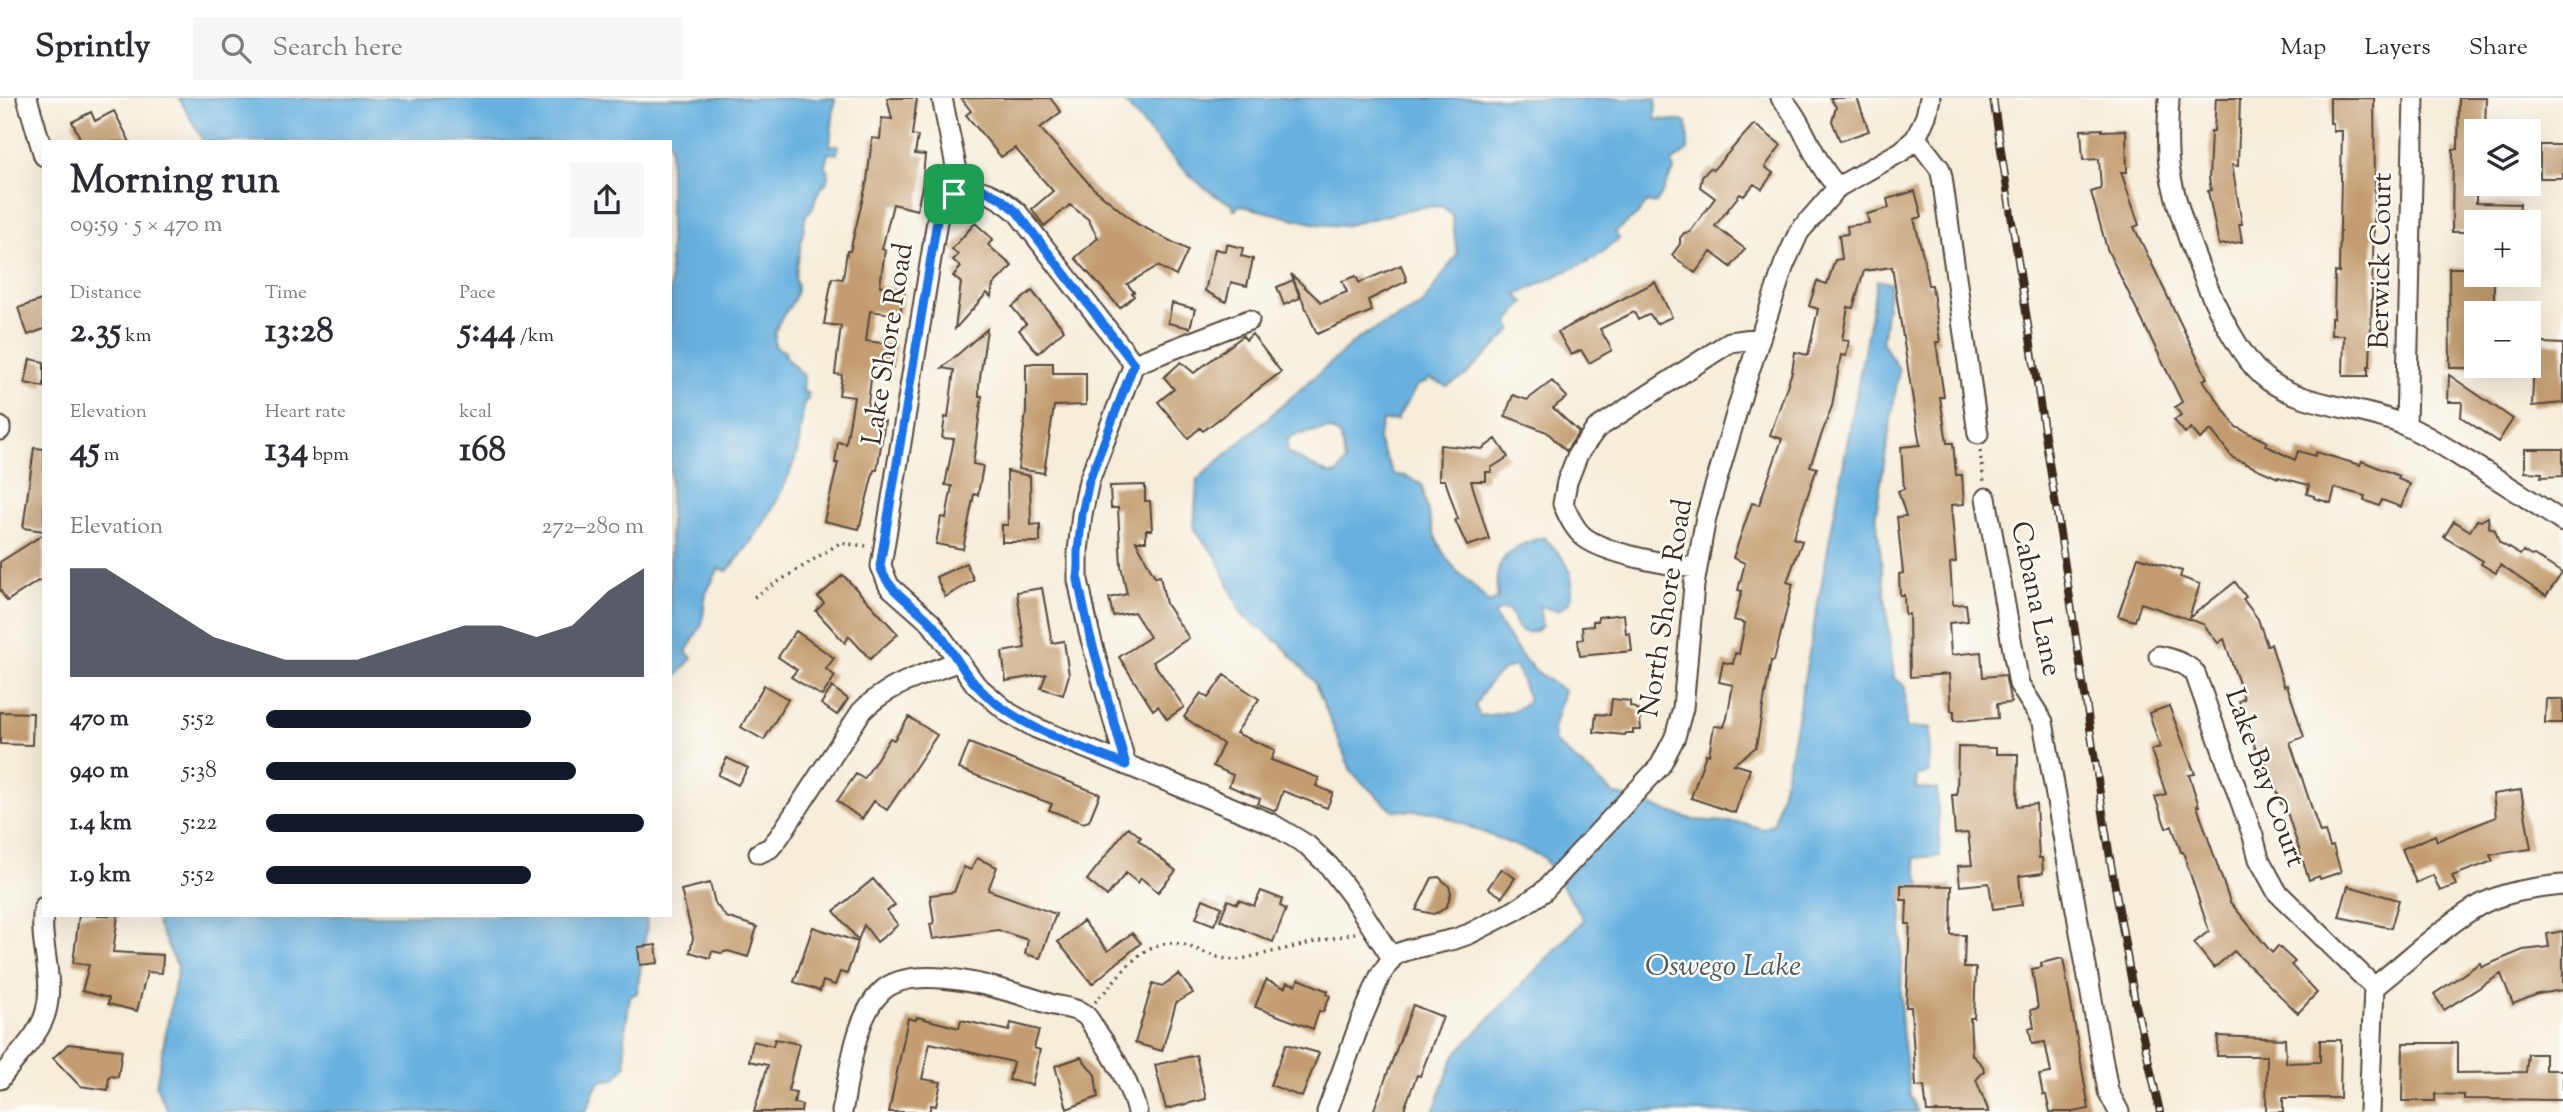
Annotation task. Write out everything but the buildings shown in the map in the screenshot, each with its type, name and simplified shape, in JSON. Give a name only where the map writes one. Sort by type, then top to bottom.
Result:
[{"type":"street","points":[[27,98],[42,149]]},
{"type":"street","points":[[942,98],[956,166],[965,190],[982,189],[1000,198],[1017,212],[1134,364]]},
{"type":"street","points":[[1781,98],[1797,117],[1822,170],[1838,187]]},
{"type":"street","points":[[1930,98],[1926,116],[1916,138],[1940,169],[1942,177],[1978,434]]},
{"type":"street","points":[[2169,98],[2168,155],[2179,209],[2228,330],[2247,361],[2270,382],[2297,394],[2406,425],[2515,489],[2563,522]]},
{"type":"street","name":"Berwick Court","points":[[2406,425],[2414,98]]},
{"type":"street","name":"North Shore Road","points":[[1392,958],[1411,948],[1469,934],[1528,903],[1553,883],[1660,766],[1682,716],[1696,568],[1706,517],[1784,265],[1799,232],[1810,216],[1838,187],[1902,151],[1916,138]]},
{"type":"street","name":"Lake Shore Road","points":[[965,190],[947,200],[937,221],[880,566],[889,586],[931,623],[976,685],[1009,713],[1126,765],[1272,824],[1307,845],[1329,866],[1392,958]]},
{"type":"street","points":[[1126,765],[1089,632],[1078,580],[1082,514],[1089,481],[1134,364],[1249,320]]},
{"type":"street","points":[[1696,568],[1672,565],[1618,551],[1584,537],[1563,504],[1567,482],[1578,454],[1596,429],[1730,342],[1760,338]]},
{"type":"street","name":"Cabana Lane","points":[[1986,498],[2020,684],[2043,722],[2108,1091],[2119,1112]]},
{"type":"street","name":"Lake Bay Court","points":[[2160,656],[2191,668],[2195,673],[2259,859],[2268,878],[2295,911],[2374,987]]},
{"type":"street","points":[[759,853],[770,848],[779,837],[861,712],[873,699],[887,689],[959,661]]},
{"type":"street","points":[[2369,1112],[2374,987],[2474,908],[2507,894],[2563,885]]},
{"type":"street","points":[[0,1079],[37,1030],[46,1012],[48,994],[44,917]]},
{"type":"street","points":[[1327,1112],[1360,1023],[1380,976],[1392,958]]},
{"type":"street","points":[[842,1112],[858,1037],[869,1007],[882,991],[897,982],[930,979],[972,983],[1015,992],[1084,1013],[1119,1063],[1137,1112]]},
{"type":"path","name":"Cabana Lane","points":[[1978,434],[1986,498]]},
{"type":"path","points":[[754,597],[839,543],[884,548]]},
{"type":"path","points":[[1084,1013],[1140,954],[1152,946],[1181,944],[1218,959],[1237,960],[1373,928]]},
{"type":"water","points":[[179,98],[835,98],[830,145],[839,146],[837,154],[828,153],[825,166],[828,172],[827,182],[806,215],[795,278],[795,296],[777,326],[775,335],[775,346],[785,352],[787,359],[804,376],[803,392],[808,393],[808,400],[804,402],[796,456],[776,502],[758,532],[727,571],[719,568],[706,593],[702,624],[686,652],[692,658],[678,675],[672,678],[672,140],[203,140]]},
{"type":"water","name":"Oswego Lake","points":[[1121,98],[1656,98],[1655,119],[1687,122],[1688,150],[1672,162],[1674,171],[1655,204],[1647,202],[1637,215],[1615,232],[1619,239],[1595,258],[1516,295],[1524,302],[1509,322],[1512,330],[1465,376],[1447,386],[1430,379],[1417,386],[1396,420],[1382,421],[1378,441],[1394,475],[1406,476],[1422,485],[1433,531],[1442,551],[1488,603],[1498,599],[1497,574],[1505,557],[1512,550],[1544,537],[1557,552],[1570,573],[1570,602],[1558,611],[1539,606],[1542,626],[1531,632],[1518,629],[1510,611],[1502,609],[1494,615],[1516,649],[1531,666],[1564,690],[1553,730],[1555,742],[1613,793],[1694,820],[1743,823],[1763,829],[1774,823],[1790,757],[1877,280],[1890,283],[1882,343],[1899,369],[1876,513],[1894,678],[1905,686],[1906,728],[1930,728],[1929,773],[1917,775],[1916,788],[1937,789],[1940,856],[1914,858],[1921,886],[1902,888],[1901,1019],[1910,1095],[1917,1112],[1433,1112],[1455,1054],[1584,920],[1543,857],[1434,812],[1392,810],[1352,773],[1314,681],[1281,644],[1242,615],[1217,558],[1194,529],[1197,480],[1360,337],[1422,305],[1457,254],[1452,215],[1442,206],[1415,208],[1344,226],[1317,224],[1238,205],[1236,210],[1233,210],[1233,204],[1219,198],[1188,174]],"holes":[[[1328,429],[1340,437],[1343,447],[1345,462],[1337,474],[1329,474],[1287,451],[1288,439],[1294,435]],[[1516,666],[1529,699],[1514,710],[1480,716],[1475,706],[1487,686],[1497,675]]]},
{"type":"water","points":[[159,917],[646,917],[647,924],[637,993],[630,997],[624,1038],[626,1065],[615,1079],[602,1080],[596,1087],[586,1112],[168,1112],[156,1086],[178,967],[157,924]]},
{"type":"railway","points":[[1993,98],[2110,858],[2135,1001],[2160,1112]]},
{"type":"route","points":[[982,189],[1000,198],[1017,212],[1134,364],[1089,481],[1078,552],[1078,580],[1089,632],[1126,765],[1036,727],[1009,713],[992,700],[962,668],[931,623],[889,586],[883,576],[880,566],[937,221],[941,208],[954,194],[982,189]]}]
